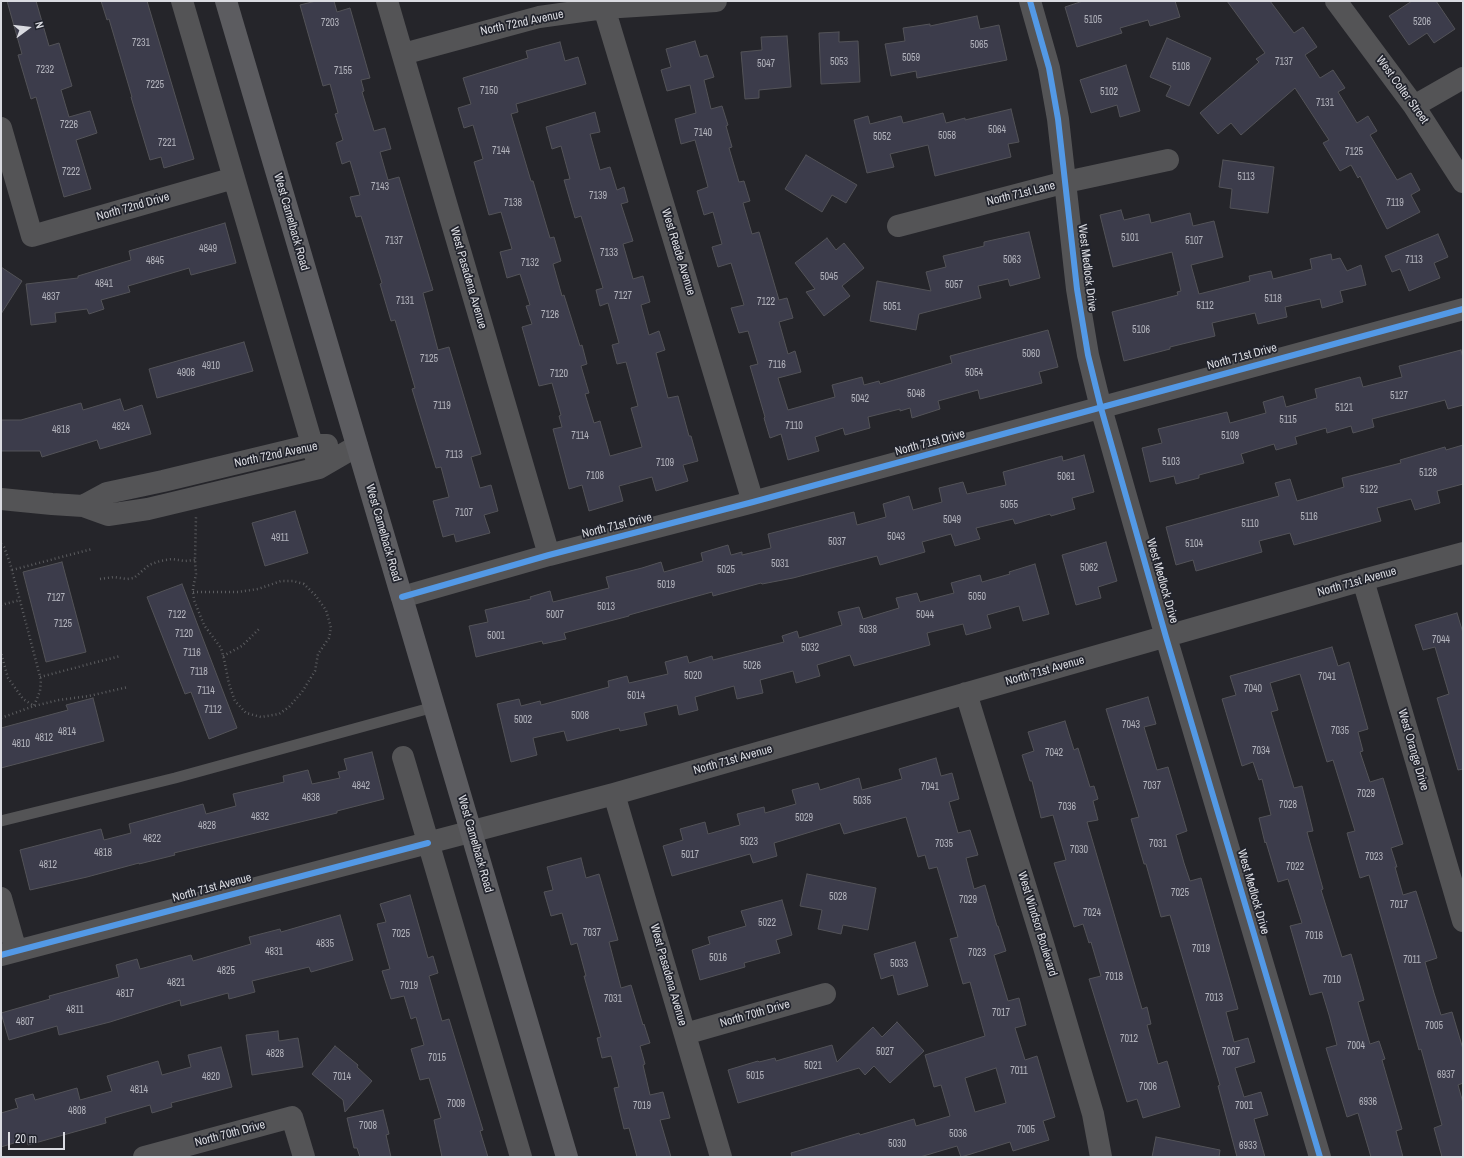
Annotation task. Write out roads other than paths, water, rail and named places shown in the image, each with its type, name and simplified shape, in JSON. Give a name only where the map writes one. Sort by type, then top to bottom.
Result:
[{"type":"main road","name":"West Camelback Road","points":[[226,1],[567,1157]]},
{"type":"street","points":[[182,1],[319,468]]},
{"type":"street","name":"West Pasadena Avenue","points":[[387,1],[549,555]]},
{"type":"street","name":"North 72nd Avenue","points":[[402,54],[540,17],[603,5],[716,1]]},
{"type":"street","name":"West Medlock Drive","points":[[1030,1],[1049,68],[1058,120],[1066,182],[1077,289],[1088,355],[1101,408],[1166,637],[1320,1157]]},
{"type":"street","name":"West Colter Street","points":[[1336,1],[1414,106],[1463,182]]},
{"type":"street","name":"West Reade Avenue","points":[[603,5],[753,502]]},
{"type":"street","points":[[1414,106],[1463,78]]},
{"type":"street","name":"North 72nd Drive","points":[[1,128],[32,236],[234,178]]},
{"type":"street","name":"North 71st Lane","points":[[898,226],[1066,182],[1168,160]]},
{"type":"street","name":"North 71st Drive","points":[[402,597],[549,555],[753,502],[1463,309]]},
{"type":"street","name":"North 72nd Avenue","points":[[83,506],[107,493],[164,481],[312,445],[357,446]]},
{"type":"street","name":"North 72nd Avenue","points":[[1,499],[83,506],[108,516],[148,509],[319,468],[357,446]]},
{"type":"street","points":[[217,467],[223,491]]},
{"type":"street","name":"North 71st Avenue","points":[[8,953],[614,794],[1363,580],[1463,553]]},
{"type":"street","name":"West Orange Drive","points":[[1363,580],[1463,921]]},
{"type":"street","name":"West Windsor Boulevard","points":[[966,693],[1044,947],[1093,1114],[1101,1157]]},
{"type":"street","points":[[403,757],[521,1157]]},
{"type":"street","name":"West Pasadena Avenue","points":[[614,794],[721,1157]]},
{"type":"street","points":[[1,898],[8,953]]},
{"type":"street","name":"North 70th Drive","points":[[685,1034],[825,994]]},
{"type":"street","name":"North 70th Drive","points":[[144,1157],[292,1117],[304,1157]]},
{"type":"lane","points":[[1,821],[175,778],[434,707]]}]
